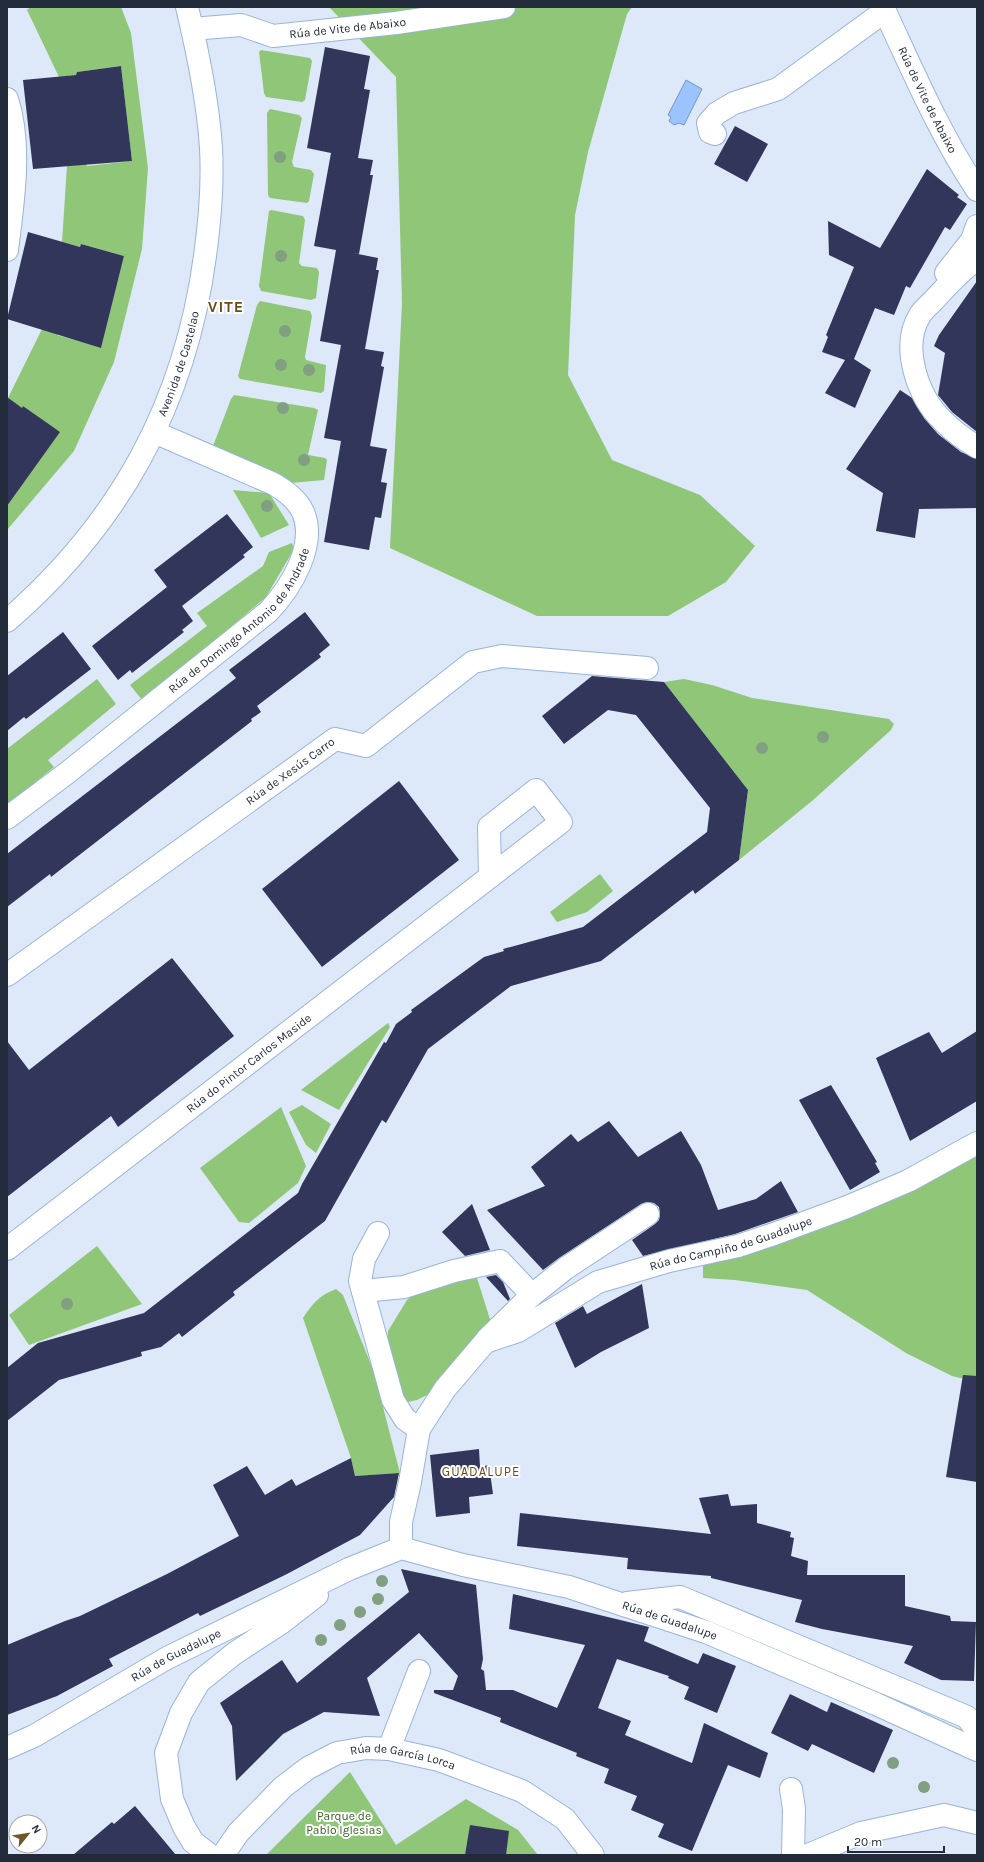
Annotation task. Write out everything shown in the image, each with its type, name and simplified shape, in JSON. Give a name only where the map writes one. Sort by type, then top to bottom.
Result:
[{"type":"street","name":"Avenida de Castelao","points":[[7,621],[71,558],[98,525],[119,494],[154,432],[168,403],[188,343],[196,311],[210,221],[212,181],[211,146],[204,89],[187,7]]},
{"type":"street","name":"Rúa de Vite de Abaixo","points":[[192,29],[241,25],[273,36],[396,23],[504,7]]},
{"type":"street","name":"Rúa de Vite de Abaixo","points":[[884,9],[958,162],[977,190]]},
{"type":"street","points":[[715,134],[710,132],[708,123],[717,113],[734,103],[778,89],[884,9]]},
{"type":"street","points":[[7,99],[14,142],[13,196],[7,250]]},
{"type":"street","points":[[945,288],[941,279],[972,240],[977,226]]},
{"type":"street","points":[[977,259],[961,271],[920,315],[913,338],[912,349],[913,369],[921,389],[942,420],[964,439],[977,447]]},
{"type":"street","name":"Rúa de Domingo Antonio de Andrade","points":[[7,818],[67,773],[268,612],[284,592],[301,560],[306,542],[307,528],[302,511],[291,496],[274,484],[154,432]]},
{"type":"street","name":"Rúa de Xesús Carro","points":[[7,975],[335,739],[366,746],[473,662],[502,656],[647,668]]},
{"type":"street","name":"Rúa do Pintor Carlos Maside","points":[[7,1249],[490,877]]},
{"type":"street","name":"Rúa do Campiño de Guadalupe","points":[[485,1342],[518,1331],[598,1282],[669,1261],[738,1246],[774,1234],[846,1207],[908,1181],[977,1143]]},
{"type":"street","points":[[401,1548],[401,1522],[410,1482],[418,1429],[445,1389],[485,1342],[532,1295],[566,1268],[648,1214]]},
{"type":"street","points":[[378,1233],[364,1259],[360,1281],[362,1291],[393,1400],[405,1419],[418,1429]]},
{"type":"street","points":[[362,1291],[404,1288],[454,1271],[500,1261],[532,1295]]},
{"type":"street","name":"Rúa de Guadalupe","points":[[7,1748],[34,1736],[167,1658],[349,1569],[401,1548],[463,1566],[569,1587],[706,1632],[876,1704],[977,1750]]},
{"type":"street","name":"Rúa de Guadalupe","points":[[210,1855],[193,1842],[184,1827],[172,1799],[166,1753],[181,1713],[199,1682],[235,1653],[281,1623],[349,1569]]},
{"type":"street","points":[[621,1604],[680,1597],[967,1718],[977,1731]]},
{"type":"street","points":[[389,1749],[419,1671]]},
{"type":"street","name":"Rúa de García Lorca","points":[[223,1855],[238,1833],[283,1787],[308,1768],[337,1753],[366,1748],[389,1749],[440,1760],[522,1791],[565,1819],[593,1855]]},
{"type":"street","points":[[791,1789],[794,1809],[793,1855]]},
{"type":"street","points":[[808,1855],[861,1833],[944,1815],[977,1823]]},
{"type":"green space","points":[[30,7],[121,7],[131,33],[148,168],[142,249],[114,362],[74,451],[7,530],[7,506],[59,432],[23,406],[21,409],[8,398],[42,329],[57,332],[57,335],[101,347],[124,256],[81,244],[80,247],[62,242],[67,166],[86,162],[87,166],[132,161],[121,66],[77,72],[76,75],[59,77],[27,10]]},
{"type":"green space","points":[[329,7],[632,7],[627,14],[588,152],[575,215],[568,375],[612,460],[700,495],[755,546],[726,582],[668,616],[537,616],[390,548],[402,303],[396,77]]},
{"type":"green space","points":[[261,50],[310,58],[312,61],[305,100],[302,102],[266,97],[264,93],[259,52]]},
{"type":"green space","points":[[270,109],[299,115],[302,118],[292,162],[294,167],[311,170],[314,174],[309,201],[307,203],[270,198],[268,195],[267,113]]},
{"type":"green space","points":[[271,210],[303,216],[305,220],[299,263],[302,266],[317,268],[319,272],[316,298],[311,300],[261,291],[259,286],[269,211]]},
{"type":"green space","points":[[260,301],[310,311],[312,316],[305,357],[306,360],[326,365],[324,391],[321,393],[240,379],[238,376],[257,305]]},
{"type":"green space","points":[[234,395],[314,408],[318,410],[308,455],[325,458],[327,460],[324,480],[291,483],[213,446],[231,399]]},
{"type":"green space","points":[[233,490],[269,493],[289,525],[261,538]]},
{"type":"green space","points":[[292,543],[294,549],[266,597],[143,701],[130,685],[207,626],[197,613],[263,566],[269,552]]},
{"type":"green space","points":[[97,679],[116,704],[48,760],[54,767],[7,805],[7,749]]},
{"type":"green space","points":[[684,679],[712,685],[752,698],[889,719],[894,724],[891,730],[812,801],[739,860],[748,790],[664,682]]},
{"type":"green space","points":[[600,874],[613,891],[587,912],[557,922],[550,912]]},
{"type":"green space","points":[[388,1023],[390,1027],[339,1110],[301,1090]]},
{"type":"green space","points":[[302,1105],[331,1124],[316,1153],[306,1145],[289,1112]]},
{"type":"green space","points":[[281,1107],[306,1166],[298,1183],[249,1223],[239,1222],[200,1168]]},
{"type":"green space","points":[[977,1155],[977,1382],[952,1376],[906,1353],[807,1290],[735,1280],[703,1278],[703,1261]]},
{"type":"green space","points":[[97,1246],[142,1304],[29,1345],[9,1315]]},
{"type":"green space","points":[[469,1273],[477,1278],[493,1329],[427,1395],[417,1400],[408,1402],[397,1393],[387,1350],[388,1331],[407,1300],[415,1293]]},
{"type":"green space","points":[[336,1289],[343,1295],[374,1372],[400,1473],[355,1476],[351,1458],[303,1318],[317,1300]]},
{"type":"green space","name":"Parque de Pablo Iglesias","points":[[350,1772],[396,1845],[466,1799],[518,1830],[538,1855],[266,1855]]},
{"type":"water","points":[[686,80],[702,89],[684,125],[679,123],[674,125],[669,121],[671,117],[668,115]]},
{"type":"building","points":[[325,47],[370,56],[364,89],[370,90],[358,158],[373,160],[370,175],[373,175],[359,254],[353,253],[378,258],[376,270],[379,270],[365,349],[384,352],[381,366],[384,367],[370,446],[387,449],[381,482],[387,483],[381,518],[375,517],[369,550],[324,542],[341,441],[324,438],[341,345],[320,341],[336,250],[314,246],[331,153],[307,148]]},
{"type":"building","points":[[121,66],[132,161],[33,169],[23,80],[76,75],[77,72]]},
{"type":"building","points":[[735,126],[768,144],[747,182],[714,164]]},
{"type":"building","points":[[927,169],[959,195],[957,197],[967,204],[950,230],[945,227],[910,288],[906,286],[894,315],[875,308],[854,359],[871,370],[855,408],[825,393],[845,360],[822,352],[828,337],[826,335],[854,267],[829,255],[828,221],[880,248]]},
{"type":"building","points":[[28,232],[80,247],[81,244],[124,256],[101,348],[7,319]]},
{"type":"building","points":[[977,281],[977,432],[952,412],[938,395],[945,353],[934,346],[939,335]]},
{"type":"building","points":[[900,390],[912,398],[924,418],[938,434],[961,452],[977,459],[977,508],[919,509],[915,538],[876,531],[883,493],[846,469]]},
{"type":"building","points":[[7,397],[22,408],[23,406],[60,432],[7,506]]},
{"type":"building","points":[[227,514],[253,547],[243,555],[245,557],[182,606],[193,621],[182,630],[184,632],[132,673],[130,670],[118,680],[92,646],[167,587],[154,570]]},
{"type":"building","points":[[305,612],[330,645],[319,654],[321,657],[257,706],[261,712],[251,719],[252,721],[51,877],[50,874],[7,907],[7,854],[236,678],[229,670]]},
{"type":"building","points":[[63,632],[91,669],[26,719],[24,717],[7,731],[7,676]]},
{"type":"building","points":[[592,676],[664,682],[748,790],[739,860],[695,894],[693,890],[601,961],[511,986],[428,1049],[386,1123],[382,1120],[325,1221],[233,1292],[235,1295],[182,1337],[179,1333],[161,1347],[141,1352],[142,1356],[59,1380],[7,1421],[7,1368],[38,1343],[144,1313],[298,1193],[384,1042],[386,1043],[396,1024],[412,1012],[411,1010],[484,957],[504,951],[503,949],[583,927],[707,832],[710,808],[636,715],[608,710],[564,744],[542,716]]},
{"type":"building","points":[[399,781],[459,860],[322,967],[262,889]]},
{"type":"building","points":[[172,958],[234,1036],[118,1127],[111,1116],[7,1197],[7,1041],[29,1070]]},
{"type":"building","points":[[977,1031],[977,1101],[910,1141],[876,1058],[929,1032],[942,1053]]},
{"type":"building","points":[[831,1085],[877,1162],[875,1163],[880,1172],[850,1190],[799,1100]]},
{"type":"building","points":[[609,1121],[638,1157],[681,1131],[701,1165],[718,1210],[756,1199],[781,1181],[798,1212],[735,1234],[643,1256],[632,1240],[655,1224],[659,1220],[660,1214],[659,1207],[654,1203],[647,1202],[641,1204],[543,1270],[487,1210],[545,1186],[531,1167],[571,1134],[578,1142]]},
{"type":"building","points":[[472,1204],[490,1250],[465,1256],[442,1232]]},
{"type":"building","points":[[496,1275],[503,1282],[510,1299],[508,1301],[486,1277]]},
{"type":"building","points":[[642,1284],[649,1328],[601,1352],[575,1368],[555,1323],[583,1306],[587,1314]]},
{"type":"building","points":[[963,1375],[977,1376],[977,1482],[946,1477]]},
{"type":"building","points":[[479,1449],[480,1467],[489,1465],[493,1494],[469,1497],[470,1513],[436,1517],[430,1455]]},
{"type":"building","points":[[351,1458],[355,1476],[399,1473],[394,1497],[360,1535],[287,1574],[200,1616],[198,1613],[109,1659],[113,1666],[57,1696],[7,1715],[7,1645],[80,1616],[167,1574],[239,1536],[213,1485],[247,1466],[265,1495],[292,1479],[296,1486]]},
{"type":"building","points":[[728,1494],[731,1506],[757,1504],[757,1523],[791,1532],[790,1537],[794,1538],[791,1556],[808,1561],[807,1575],[905,1575],[905,1606],[950,1616],[951,1621],[976,1622],[974,1681],[941,1680],[904,1663],[913,1646],[822,1629],[795,1622],[802,1600],[711,1578],[711,1576],[627,1569],[628,1558],[517,1546],[520,1513],[711,1534],[699,1498]]},
{"type":"building","points":[[401,1569],[476,1585],[483,1659],[481,1669],[484,1671],[486,1690],[513,1690],[557,1708],[585,1645],[509,1629],[513,1594],[649,1627],[644,1641],[698,1664],[703,1653],[736,1666],[717,1713],[684,1699],[689,1687],[668,1678],[669,1676],[617,1659],[598,1708],[631,1721],[625,1735],[692,1763],[704,1723],[768,1753],[760,1778],[728,1765],[692,1851],[658,1837],[664,1824],[631,1810],[637,1796],[604,1783],[609,1769],[576,1756],[577,1753],[500,1722],[501,1718],[434,1693],[434,1690],[453,1690],[458,1676],[419,1633],[367,1678],[380,1716],[324,1712],[283,1734],[236,1781],[232,1726],[220,1703],[282,1660],[297,1683],[409,1592]]},
{"type":"building","points":[[790,1694],[827,1712],[831,1702],[893,1730],[874,1773],[812,1744],[808,1751],[771,1733]]},
{"type":"building","points":[[135,1806],[176,1855],[73,1855],[112,1822],[114,1824]]},
{"type":"building","points":[[470,1825],[509,1831],[506,1855],[465,1855]]},
{"type":"district","name":"VITE","points":[[226,306]]},
{"type":"district","name":"GUADALUPE","points":[[481,1471]]}]
